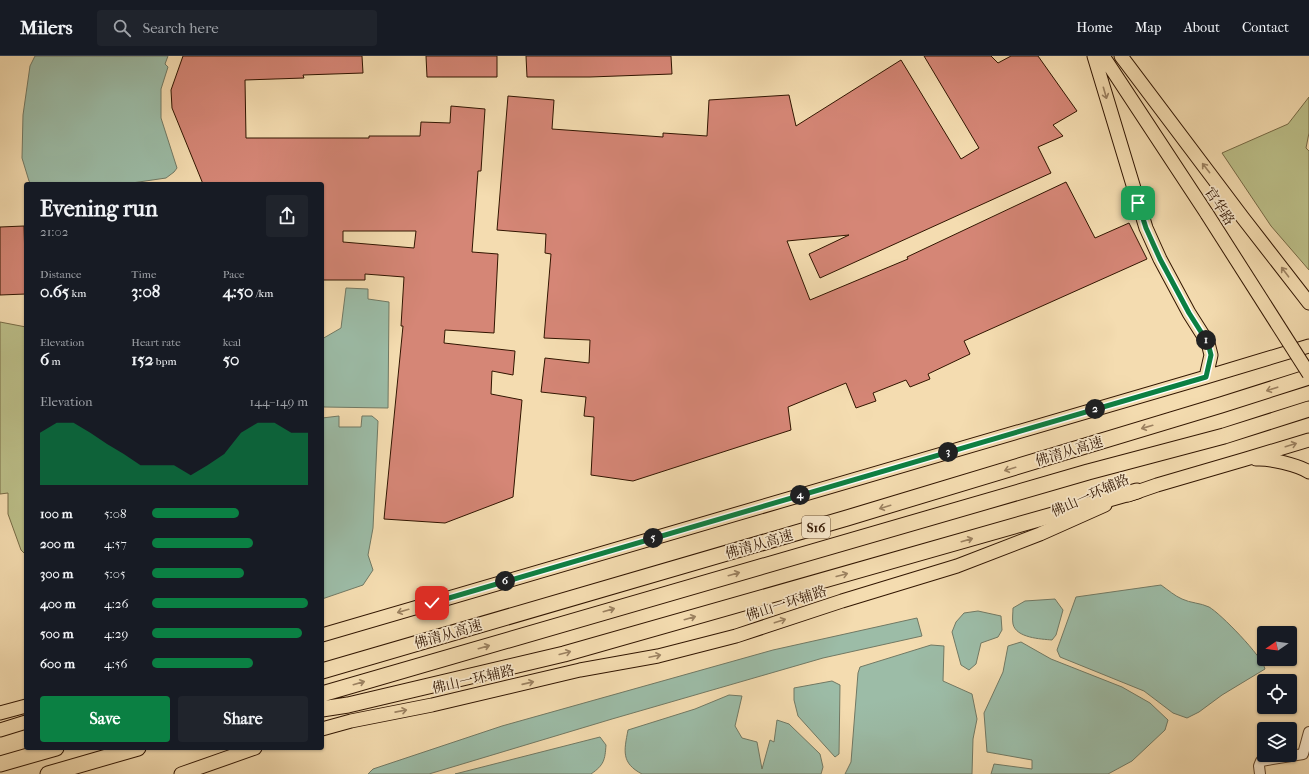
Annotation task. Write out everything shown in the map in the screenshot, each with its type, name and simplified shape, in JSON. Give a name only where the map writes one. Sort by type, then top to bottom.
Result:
[{"type":"highway","name":"佛清从高速","points":[[324,670],[854,516],[1309,377]]},
{"type":"highway","name":"佛清从高速","points":[[324,693],[1081,474],[1224,436],[1309,409]]},
{"type":"highway","points":[[324,709],[348,705],[564,654],[1137,491]]},
{"type":"highway","points":[[0,764],[49,750]]},
{"type":"highway","points":[[48,774],[131,750]]},
{"type":"main road","points":[[1094,56],[1146,228],[1160,259],[1189,313],[1208,343],[1211,355],[1206,377]]},
{"type":"main road","name":"官华路","points":[[1103,56],[1309,374]]},
{"type":"main road","points":[[1121,56],[1309,303]]},
{"type":"main road","points":[[324,634],[1309,346]]},
{"type":"main road","points":[[1246,459],[1309,440]]},
{"type":"main road","points":[[1246,459],[1260,458],[1279,462],[1309,472]]},
{"type":"main road","name":"佛山一环辅路","points":[[324,728],[351,721],[432,705],[580,670],[658,656],[736,636],[842,601],[957,566],[1040,534],[1137,491],[1224,464],[1246,459]]},
{"type":"main road","points":[[0,713],[24,707]]},
{"type":"main road","points":[[0,730],[24,723]]},
{"type":"main road","points":[[181,774],[249,750]]},
{"type":"street","points":[[1260,774],[1259,766],[1261,761],[1304,754],[1309,732]]},
{"type":"green space","points":[[1309,97],[1309,133],[1306,148],[1309,151],[1309,270],[1271,226],[1222,153],[1288,124]]},
{"type":"green space","points":[[0,322],[24,327],[24,553],[21,550],[8,514],[8,493],[0,494]]},
{"type":"shaded area","points":[[35,56],[168,56],[165,64],[168,67],[161,89],[161,118],[177,168],[166,178],[139,182],[30,182],[22,158],[23,115],[30,66]]},
{"type":"shaded area","points":[[346,288],[368,289],[368,299],[389,302],[388,408],[324,407],[324,338],[341,328]]},
{"type":"shaded area","points":[[339,416],[339,427],[361,427],[362,416],[372,416],[378,421],[373,528],[368,555],[373,570],[363,585],[324,598],[324,418]]},
{"type":"shaded area","points":[[1161,585],[1179,598],[1209,607],[1214,611],[1231,626],[1257,655],[1257,666],[1264,666],[1265,669],[1222,695],[1199,712],[1187,718],[1173,713],[1144,691],[1060,657],[1057,650],[1076,597]]},
{"type":"shaded area","points":[[1055,599],[1063,610],[1056,635],[1052,640],[1030,637],[1015,629],[1013,624],[1013,608],[1025,601]]},
{"type":"shaded area","points":[[978,611],[1001,616],[1002,630],[998,637],[981,643],[976,664],[969,670],[961,665],[952,632],[956,622],[964,613]]},
{"type":"shaded area","points":[[917,618],[922,636],[823,658],[429,774],[368,774],[373,769],[502,726],[773,650]]},
{"type":"shaded area","points":[[1021,642],[1051,659],[1122,687],[1150,703],[1168,720],[1165,730],[1132,761],[1108,774],[991,774],[994,764],[1032,769],[1032,760],[987,752],[984,713],[1003,672],[1008,646]]},
{"type":"shaded area","points":[[931,645],[944,646],[943,681],[972,694],[977,719],[973,739],[972,774],[845,774],[851,762],[858,673],[860,667]]},
{"type":"shaded area","points":[[832,681],[840,685],[839,754],[835,757],[798,716],[794,700],[794,688]]},
{"type":"shaded area","points":[[729,695],[742,696],[735,726],[742,738],[757,742],[762,769],[770,740],[774,742],[777,720],[789,724],[820,754],[823,767],[821,774],[642,774],[635,770],[627,761],[625,750],[628,730],[695,709]]},
{"type":"shaded area","points":[[600,737],[606,745],[605,755],[599,768],[591,774],[455,774]]},
{"type":"building","points":[[183,56],[362,56],[363,73],[303,75],[304,78],[245,80],[246,138],[369,138],[369,136],[420,136],[421,122],[450,123],[451,106],[485,109],[481,171],[478,171],[472,252],[498,254],[494,333],[445,330],[444,343],[515,351],[513,375],[492,371],[491,394],[522,400],[513,497],[445,523],[384,519],[403,326],[401,326],[404,277],[365,274],[365,280],[324,280],[324,182],[202,182],[172,108],[171,90]],"holes":[[[343,231],[416,231],[414,248],[343,242]]]},
{"type":"building","points":[[426,56],[497,56],[497,77],[427,77]]},
{"type":"building","points":[[526,56],[671,56],[672,74],[590,77],[527,77]]},
{"type":"building","points":[[924,56],[991,56],[998,63],[1011,56],[1038,56],[1077,111],[1053,125],[1063,136],[1038,147],[1051,173],[820,278],[809,254],[849,235],[787,241],[810,300],[908,259],[907,257],[1066,182],[1095,238],[1129,223],[1147,259],[964,341],[970,354],[928,374],[930,379],[910,387],[906,380],[873,393],[876,401],[856,408],[846,383],[788,407],[791,430],[633,481],[591,475],[594,417],[584,416],[586,397],[541,392],[545,358],[589,363],[590,340],[544,338],[551,254],[545,253],[546,234],[497,230],[508,96],[554,100],[552,129],[663,137],[663,133],[707,136],[709,100],[789,95],[796,126],[901,60],[961,159],[979,148]]},
{"type":"building","points":[[24,226],[24,294],[0,295],[0,227]]},
{"type":"route","points":[[432,603],[1206,377],[1211,355],[1208,343],[1189,313],[1160,259],[1146,228],[1138,203]]}]
